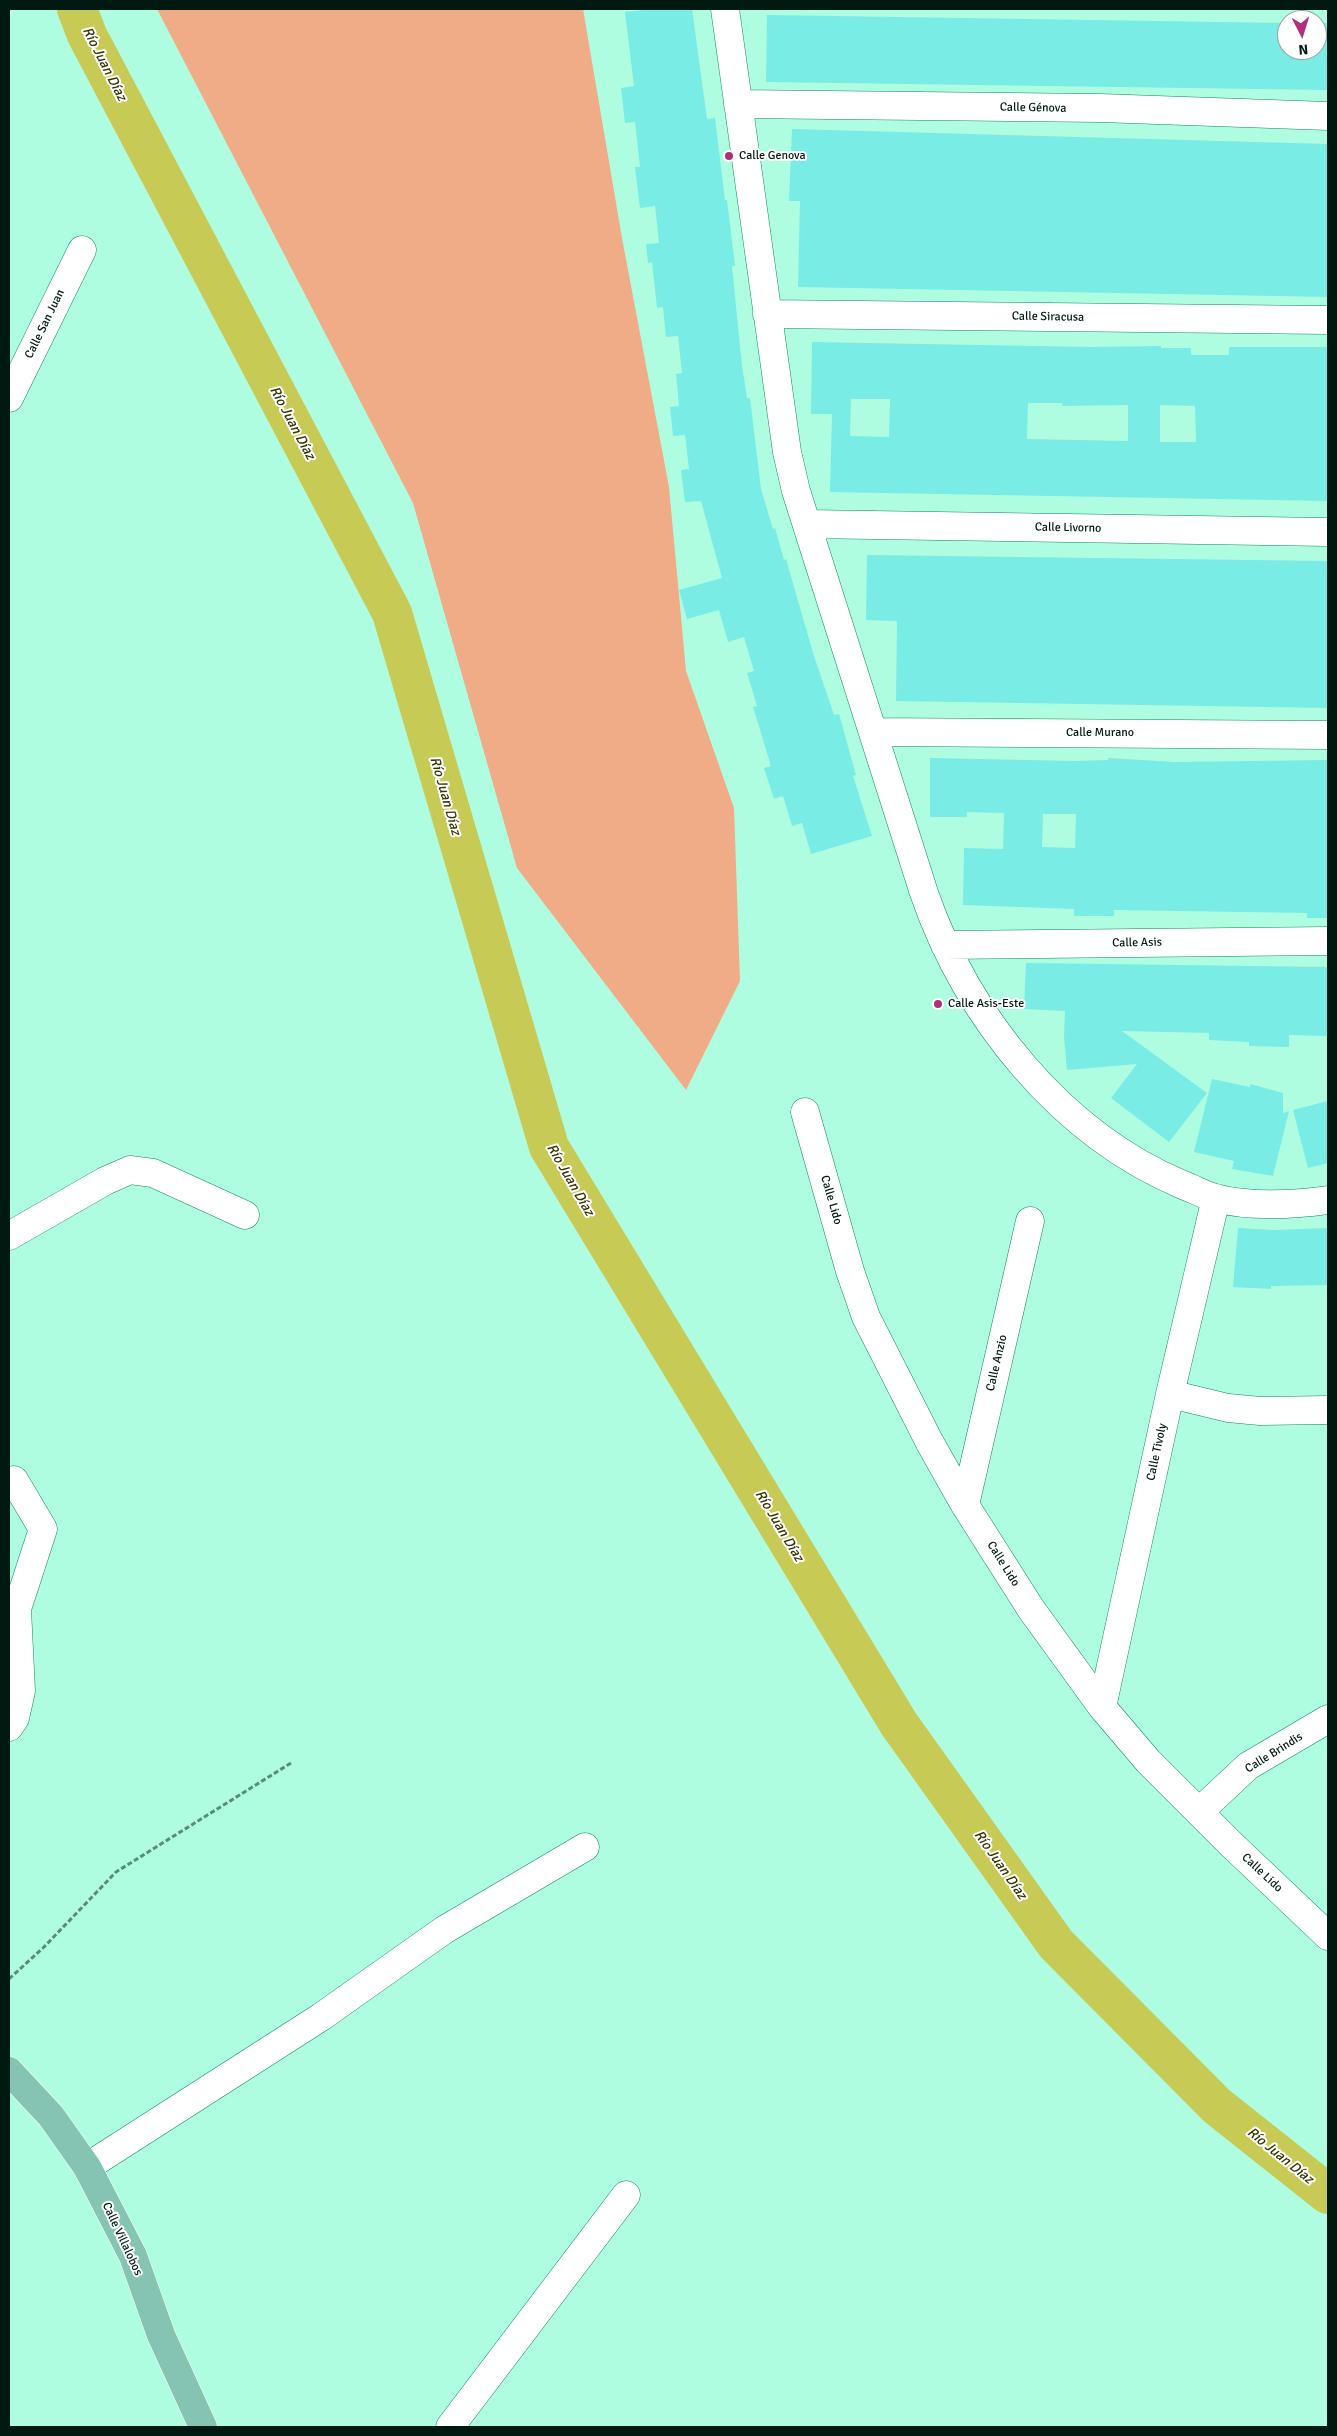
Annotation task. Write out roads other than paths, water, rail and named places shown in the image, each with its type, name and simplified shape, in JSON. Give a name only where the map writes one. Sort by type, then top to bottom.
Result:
[{"type":"main road","name":"Calle Villalobos","points":[[9,2071],[51,2116],[87,2168],[133,2256],[161,2335],[203,2427]]},
{"type":"street","points":[[724,9],[787,452],[796,491],[924,893],[962,981],[1007,1048],[1090,1130],[1150,1171],[1216,1198],[1260,1204],[1304,1204],[1328,1200]]},
{"type":"street","name":"Calle Génova","points":[[738,104],[1100,108],[1328,116]]},
{"type":"street","name":"Calle San Juan","points":[[9,398],[82,250]]},
{"type":"street","name":"Calle Siracusa","points":[[767,314],[1328,320]]},
{"type":"street","name":"Calle Livorno","points":[[807,524],[1328,532]]},
{"type":"street","name":"Calle Murano","points":[[873,732],[1328,735]]},
{"type":"street","name":"Calle Asis","points":[[945,945],[1328,941]]},
{"type":"street","name":"Calle Lido","points":[[805,1112],[850,1271],[866,1317],[930,1443],[965,1505],[1031,1609],[1102,1707],[1148,1761],[1232,1845],[1328,1936]]},
{"type":"street","points":[[9,1236],[105,1181],[130,1170],[153,1173],[245,1215]]},
{"type":"street","name":"Calle Tivoly","points":[[1102,1707],[1170,1394],[1216,1198]]},
{"type":"street","name":"Calle Anzio","points":[[965,1505],[1030,1221]]},
{"type":"street","points":[[1170,1394],[1228,1408],[1260,1411],[1328,1410]]},
{"type":"street","points":[[9,1727],[15,1718],[21,1690],[18,1609],[43,1529],[14,1480]]},
{"type":"street","name":"Calle Brindis","points":[[1200,1811],[1248,1766],[1328,1719]]},
{"type":"street","points":[[87,2168],[321,2016],[444,1930],[585,1847]]},
{"type":"street","points":[[450,2427],[626,2196]]},
{"type":"waterway","name":"Río Juan Díaz","points":[[77,9],[87,35],[392,613],[549,1147],[899,1724],[1056,1944],[1217,2106],[1328,2194]]},
{"type":"place","name":"Calle Genova","points":[[729,156]]},
{"type":"place","name":"Calle Asis-Este","points":[[938,1004]]}]
